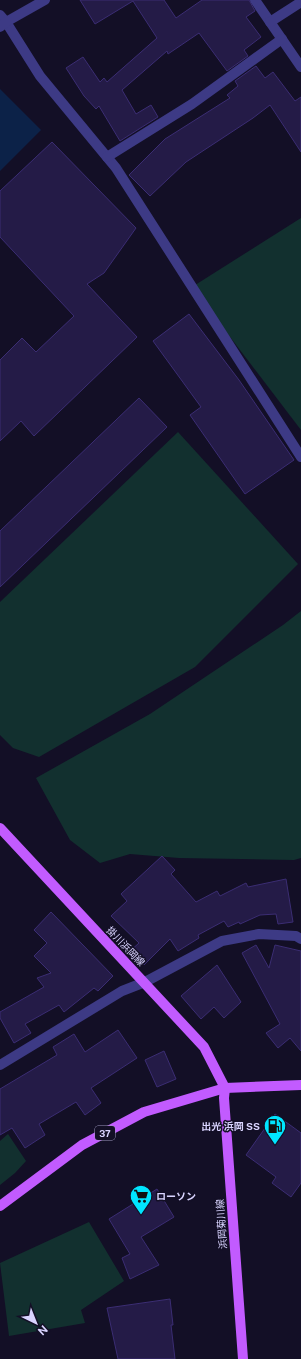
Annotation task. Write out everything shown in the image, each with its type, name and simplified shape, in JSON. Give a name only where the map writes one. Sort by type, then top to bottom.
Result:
[{"type":"main road","name":"掛川浜岡線","points":[[0,828],[204,1047],[225,1088]]},
{"type":"main road","name":"37","points":[[0,1206],[82,1144],[144,1112],[225,1088],[301,1085]]},
{"type":"main road","name":"浜岡菊川線","points":[[225,1088],[224,1098],[243,1359]]},
{"type":"street","points":[[45,0],[2,21],[40,76],[116,168],[301,457]]},
{"type":"street","points":[[255,0],[301,67]]},
{"type":"street","points":[[270,22],[301,2]]},
{"type":"street","points":[[107,157],[192,104],[282,39]]},
{"type":"street","points":[[0,1065],[122,991],[145,982],[222,940],[259,934],[296,936],[301,940]]},
{"type":"green space","points":[[301,218],[301,430],[192,287]]},
{"type":"green space","points":[[178,432],[298,564],[195,667],[39,757],[13,748],[0,735],[0,602]]},
{"type":"green space","points":[[301,611],[301,858],[294,860],[179,858],[130,854],[100,863],[70,840],[36,778],[150,714],[283,625]]},
{"type":"green space","points":[[8,1134],[26,1161],[15,1173],[0,1185],[0,1141]]},
{"type":"green space","points":[[89,1222],[124,1281],[81,1310],[85,1323],[9,1336],[0,1263]]},
{"type":"water","points":[[0,89],[41,130],[0,171]]},
{"type":"building","points":[[80,0],[164,0],[176,18],[202,0],[249,0],[255,11],[246,17],[261,37],[244,50],[248,56],[227,71],[199,33],[168,54],[167,51],[122,90],[136,114],[151,105],[158,117],[120,141],[99,106],[96,109],[84,96],[66,68],[83,57],[100,82],[104,78],[107,82],[157,38],[133,1],[95,24]]},
{"type":"building","points":[[256,66],[265,78],[273,72],[295,101],[301,97],[301,152],[270,105],[253,118],[186,162],[150,196],[129,175],[165,139],[230,98],[227,95],[238,86],[235,81]]},
{"type":"building","points":[[52,142],[136,228],[104,273],[87,284],[137,337],[34,436],[21,421],[0,441],[0,360],[22,338],[36,352],[74,316],[0,237],[0,191]]},
{"type":"building","points":[[189,314],[239,380],[294,460],[245,494],[190,415],[201,407],[153,341]]},
{"type":"building","points":[[139,398],[167,427],[0,587],[0,531]]},
{"type":"building","points":[[162,856],[175,870],[171,874],[196,902],[217,891],[220,896],[246,883],[248,887],[286,879],[293,922],[278,924],[276,914],[260,915],[240,924],[239,922],[228,927],[224,921],[198,935],[199,938],[178,951],[170,939],[144,965],[130,951],[139,943],[111,916],[127,901],[121,894]]},
{"type":"building","points":[[51,912],[113,976],[98,991],[94,988],[64,1012],[59,1005],[25,1024],[31,1033],[14,1043],[0,1018],[0,1012],[44,987],[37,978],[51,973],[34,956],[47,943],[34,930]]},
{"type":"building","points":[[256,945],[269,968],[275,945],[301,951],[301,1051],[290,1038],[278,1048],[266,1033],[280,1024],[242,953]]},
{"type":"building","points":[[217,965],[241,1002],[224,1018],[214,1007],[201,1019],[181,996]]},
{"type":"building","points":[[118,1030],[137,1058],[91,1088],[101,1103],[85,1115],[76,1102],[39,1124],[45,1135],[25,1148],[12,1128],[0,1135],[0,1089],[57,1055],[53,1047],[74,1034],[85,1052]]},
{"type":"building","points":[[164,1051],[176,1079],[157,1087],[145,1060]]},
{"type":"building","points":[[275,1114],[301,1133],[301,1183],[291,1197],[272,1183],[276,1177],[246,1155]]},
{"type":"building","points":[[157,1189],[174,1217],[141,1237],[159,1265],[130,1279],[122,1258],[130,1254],[109,1219]]},
{"type":"building","points":[[170,1299],[175,1359],[118,1359],[107,1308]]},
{"type":"place","name":"出光 浜岡 SS","points":[[275,1146]]},
{"type":"place","name":"ローソン","points":[[141,1216]]}]
